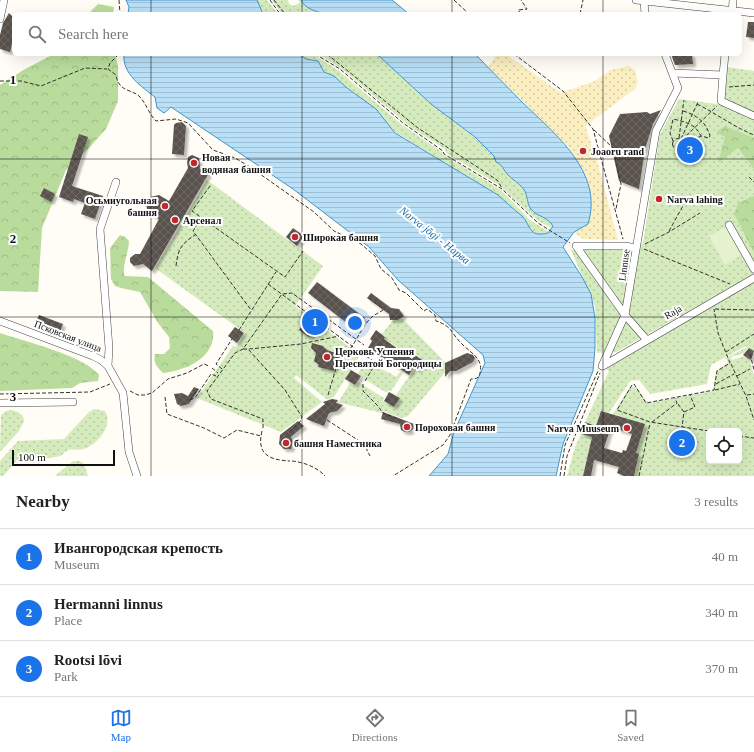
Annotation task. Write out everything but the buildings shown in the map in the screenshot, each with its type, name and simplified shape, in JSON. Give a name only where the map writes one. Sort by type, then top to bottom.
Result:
[{"type":"street","points":[[0,19],[4,0]]},
{"type":"street","points":[[644,12],[640,0],[732,12],[733,0]]},
{"type":"street","points":[[742,12],[754,13]]},
{"type":"street","name":"Linnuse","points":[[602,366],[625,315],[656,131],[664,113],[677,91],[678,85],[666,56]]},
{"type":"street","points":[[725,56],[721,102],[754,116]]},
{"type":"street","points":[[673,73],[723,75]]},
{"type":"street","points":[[108,366],[109,348],[100,229],[116,182]]},
{"type":"street","points":[[729,225],[754,269]]},
{"type":"street","points":[[636,248],[625,246],[576,246],[625,315],[646,339]]},
{"type":"street","name":"Raja","points":[[602,366],[646,339],[754,278]]},
{"type":"street","name":"Псковская улица","points":[[0,322],[93,356],[108,366],[124,391],[129,452],[138,476]]},
{"type":"street","points":[[0,403],[74,402]]},
{"type":"path","points":[[119,0],[120,12]]},
{"type":"path","points":[[270,0],[279,12]]},
{"type":"path","points":[[274,0],[283,12]]},
{"type":"path","points":[[454,0],[466,12]]},
{"type":"path","points":[[520,12],[518,10],[527,9],[522,0]]},
{"type":"path","points":[[581,12],[584,0]]},
{"type":"path","points":[[108,69],[110,63],[116,56]]},
{"type":"path","points":[[318,56],[340,69],[403,123],[443,151],[444,154],[502,189],[528,214],[548,229],[568,241]]},
{"type":"path","points":[[329,56],[418,128],[497,180],[502,189]]},
{"type":"path","points":[[517,56],[563,91],[593,129],[613,148],[621,184],[616,210]]},
{"type":"path","points":[[0,81],[21,81],[41,86],[85,68],[108,69],[116,75],[116,79],[124,88],[139,96],[150,115],[156,121],[176,119],[188,123],[213,150],[235,158],[250,167],[314,212],[334,231],[361,244],[373,253],[380,269],[392,278],[399,290],[406,293],[424,311],[427,309],[435,315],[436,320],[447,326],[455,334],[462,345],[478,358],[481,366],[480,375],[476,379],[471,379],[450,435],[444,445],[393,476]]},
{"type":"path","points":[[722,88],[754,85]]},
{"type":"path","points":[[684,100],[680,139],[684,144]]},
{"type":"path","points":[[673,142],[680,139],[695,127],[721,102]]},
{"type":"path","points":[[680,139],[698,103],[712,111],[732,126],[754,135]]},
{"type":"path","points":[[683,110],[702,120],[710,136],[709,138],[701,136],[684,144],[683,148],[678,150],[673,147],[670,133],[673,119],[689,122],[695,127],[701,136]]},
{"type":"path","points":[[593,129],[625,246]]},
{"type":"path","points":[[749,177],[754,182]]},
{"type":"path","points":[[210,186],[192,212],[276,272],[285,277],[303,251]]},
{"type":"path","points":[[669,232],[689,195]]},
{"type":"path","points":[[636,248],[669,232],[700,213]]},
{"type":"path","points":[[201,218],[193,231],[251,310]]},
{"type":"path","points":[[176,266],[178,251],[186,241],[196,234]]},
{"type":"path","points":[[636,248],[645,249],[738,287]]},
{"type":"path","points":[[239,330],[276,272]]},
{"type":"path","points":[[268,284],[364,355]]},
{"type":"path","points":[[243,349],[282,294],[292,293],[364,345]]},
{"type":"path","points":[[339,357],[353,346],[371,318],[383,310],[369,298]]},
{"type":"path","points":[[702,308],[754,310]]},
{"type":"path","points":[[714,309],[718,333],[736,377],[746,396],[754,420]]},
{"type":"path","points":[[725,352],[754,334]]},
{"type":"path","points":[[263,428],[263,419],[211,399],[207,391],[218,373],[235,353],[243,349],[301,344],[339,336]]},
{"type":"path","points":[[222,369],[216,364],[232,339]]},
{"type":"path","points":[[248,349],[285,390],[302,417],[300,422],[287,434]]},
{"type":"path","points":[[750,354],[754,370]]},
{"type":"path","points":[[335,363],[339,364],[342,356]]},
{"type":"path","points":[[366,356],[376,363]]},
{"type":"path","points":[[365,381],[376,363],[384,359],[393,365]]},
{"type":"path","points":[[714,390],[718,371],[730,363]]},
{"type":"path","points":[[108,380],[115,388],[138,395],[145,395],[176,376],[187,373],[204,364],[209,366]]},
{"type":"path","points":[[328,395],[337,365]]},
{"type":"path","points":[[560,476],[565,445],[597,372],[602,366]]},
{"type":"path","points":[[564,476],[567,456],[602,366]]},
{"type":"path","points":[[212,368],[218,373]]},
{"type":"path","points":[[736,377],[750,369]]},
{"type":"path","points":[[198,389],[190,400],[194,398],[211,374],[216,376]]},
{"type":"path","points":[[715,385],[735,374]]},
{"type":"path","points":[[0,394],[90,392],[110,384]]},
{"type":"path","points":[[363,384],[363,391],[383,413],[398,419]]},
{"type":"path","points":[[706,431],[650,422],[617,410],[634,384],[646,403],[740,384]]},
{"type":"path","points":[[746,396],[754,394]]},
{"type":"path","points":[[684,412],[695,407],[690,395]]},
{"type":"path","points":[[165,397],[167,414],[204,428],[224,438],[237,430],[261,436]]},
{"type":"path","points":[[675,397],[677,403],[684,412],[682,427]]},
{"type":"path","points":[[639,476],[650,422],[677,403]]},
{"type":"path","points":[[327,420],[364,444],[368,449],[370,456]]},
{"type":"path","points":[[262,431],[260,446],[264,453],[279,460],[299,462],[319,470],[325,476]]},
{"type":"path","points":[[742,436],[754,438]]},
{"type":"green space","points":[[257,0],[267,0],[276,12],[262,12]]},
{"type":"green space","points":[[272,0],[288,0],[289,4],[293,6],[300,3],[298,0],[301,0],[305,6],[317,12],[281,12]]},
{"type":"green space","points":[[98,4],[114,7],[113,12],[90,12]]},
{"type":"green space","points":[[50,56],[116,56],[118,66],[118,101],[106,129],[66,170],[42,228],[38,292],[0,291],[0,85],[25,69]]},
{"type":"green space","points":[[301,56],[316,56],[339,71],[401,124],[442,152],[442,154],[501,190],[530,220],[549,232],[538,234],[532,231],[522,217],[498,195],[395,132],[376,109],[334,77],[324,72],[316,60],[305,59]]},
{"type":"green space","points":[[321,56],[379,56],[431,104],[483,144],[508,175],[522,187],[526,193],[527,201],[536,214],[549,219],[553,226],[552,228],[538,221],[499,185],[446,153],[445,149],[409,126],[341,68]]},
{"type":"green space","points":[[726,67],[754,71],[754,273],[750,277],[616,352],[597,353],[595,306],[571,250],[630,249],[643,243],[660,134],[679,99],[717,104],[724,99]]},
{"type":"green space","points":[[725,126],[754,138],[754,169],[738,148],[718,163],[725,137],[716,132]]},
{"type":"green space","points":[[207,180],[323,266],[295,306],[360,355],[334,397],[328,400],[296,375],[294,378],[322,402],[281,432],[197,398],[233,346],[236,347],[245,333],[155,268]]},
{"type":"green space","points":[[754,196],[754,253],[734,214],[738,203]]},
{"type":"green space","points":[[726,227],[741,255],[725,265],[709,236]]},
{"type":"green space","points":[[120,235],[129,241],[124,269],[125,276],[148,277],[213,331],[213,340],[210,349],[204,356],[189,366],[172,372],[163,373],[156,365],[155,354],[164,354],[170,348],[169,337],[158,323],[140,292],[115,286],[111,279],[110,248]]},
{"type":"green space","points":[[754,278],[754,351],[748,348],[744,353],[731,357],[732,360],[745,356],[749,358],[754,375],[754,476],[634,476],[639,455],[636,453],[645,425],[613,414],[630,387],[636,387],[648,403],[713,391],[716,371],[728,363],[726,358],[747,347],[746,346],[711,365],[707,384],[650,394],[639,380],[630,381],[609,413],[601,411],[596,426],[585,422],[609,371],[602,366]]},
{"type":"green space","points":[[401,317],[446,363],[447,370],[408,416],[401,418],[383,411],[382,413],[341,403],[339,401],[350,383],[355,386],[358,382],[384,398],[383,401],[394,407],[400,398],[396,395],[415,368],[418,370],[425,361],[414,353],[411,357],[384,338],[386,336],[382,334],[393,320],[398,320]]},
{"type":"green space","points":[[0,333],[68,355],[91,368],[99,375],[98,381],[80,383],[72,388],[0,391]]},
{"type":"green space","points":[[366,362],[396,377],[401,371],[403,373],[391,391],[389,390],[387,393],[361,377],[358,373]]},
{"type":"green space","points":[[94,409],[105,411],[107,422],[103,434],[94,444],[81,450],[68,450],[56,457],[19,458],[3,476],[0,476],[0,461],[18,441],[64,439],[89,412]]},
{"type":"green space","points":[[12,410],[23,416],[24,421],[19,431],[0,452],[1,415],[6,411]]},
{"type":"green space","points":[[581,434],[592,437],[583,476],[567,476],[575,447]]},
{"type":"green space","points":[[73,461],[80,461],[84,464],[88,476],[55,476]]},
{"type":"sand","name":"Joaoru rand","points":[[496,56],[509,56],[561,93],[595,81],[611,70],[629,66],[635,70],[638,82],[635,89],[585,126],[597,160],[618,240],[583,239],[574,232],[580,229],[591,202],[586,175],[568,146],[488,67]]},
{"type":"water","points":[[126,0],[257,0],[262,12],[128,12],[129,7]]},
{"type":"water","points":[[301,0],[392,0],[407,12],[317,12],[308,8]]},
{"type":"water","name":"Narva jõgi - Нарва","points":[[124,56],[302,56],[306,59],[318,61],[324,72],[334,76],[347,88],[376,109],[395,133],[498,195],[522,216],[533,232],[537,234],[548,233],[553,226],[551,223],[533,212],[523,188],[508,175],[500,164],[496,162],[494,156],[475,137],[431,104],[379,56],[477,56],[562,141],[583,171],[589,188],[591,205],[588,224],[574,232],[563,247],[591,294],[595,318],[593,371],[563,444],[556,476],[429,476],[448,454],[454,432],[485,363],[483,355],[398,280],[369,247],[293,189],[171,107],[164,113],[157,108],[155,97],[134,79],[126,68]]},
{"type":"place","name":"Rootsi lõvi","points":[[690,150]]},
{"type":"place","name":"Joaoru rand","points":[[583,151]]},
{"type":"place","name":"Новая водяная башня","points":[[194,163]]},
{"type":"place","name":"Narva lahing","points":[[659,199]]},
{"type":"place","name":"Осьмиугольная башня","points":[[165,206]]},
{"type":"place","name":"Арсенал","points":[[175,220]]},
{"type":"place","name":"Широкая башня","points":[[295,237]]},
{"type":"place","name":"Ивангородская крепость","points":[[315,322]]},
{"type":"place","name":"Церковь Успения Пресвятой Богородицы","points":[[327,357]]},
{"type":"place","name":"Пороховая башня","points":[[407,427]]},
{"type":"place","name":"Narva Muuseum","points":[[627,428]]},
{"type":"place","name":"башня Наместника","points":[[286,443]]},
{"type":"place","name":"Hermanni linnus","points":[[682,443]]}]
